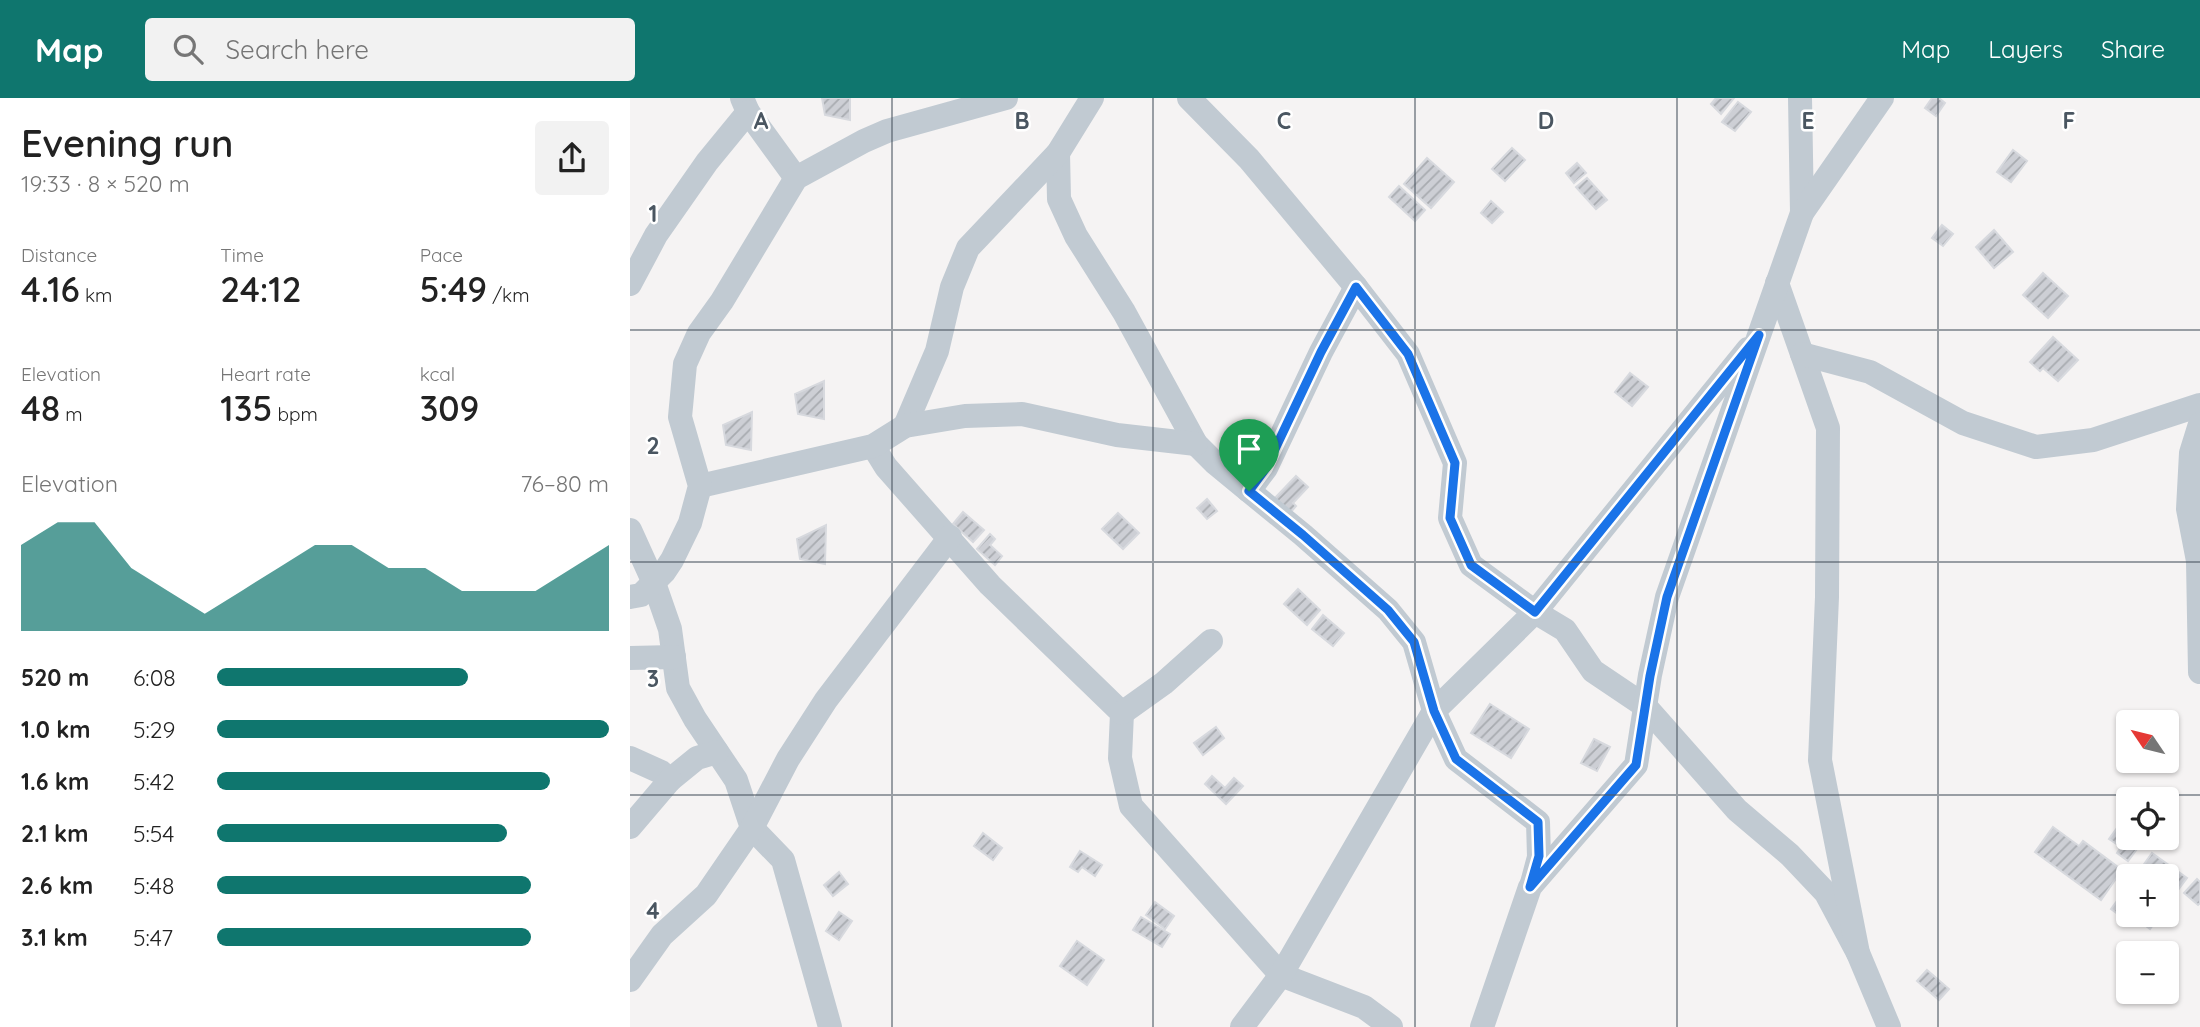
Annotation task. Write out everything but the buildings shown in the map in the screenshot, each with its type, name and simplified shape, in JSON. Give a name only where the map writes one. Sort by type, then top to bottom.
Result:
[{"type":"street","points":[[630,597],[641,595],[672,560],[690,523],[700,486],[680,417],[685,364],[699,333],[722,301],[796,178],[887,131],[1006,98]]},
{"type":"street","points":[[905,426],[937,351],[952,287],[968,248],[1058,153],[1092,98]]},
{"type":"street","points":[[1189,98],[1249,159],[1408,354],[1455,463],[1450,518],[1471,565],[1535,612],[1565,630],[1593,671],[1645,706],[1737,810],[1790,855],[1826,893],[1858,953],[1889,1027]]},
{"type":"street","points":[[1800,98],[1802,213]]},
{"type":"street","points":[[1530,887],[1636,765],[1667,597],[1802,213],[1882,98]]},
{"type":"street","points":[[630,284],[663,224],[745,105],[796,178]]},
{"type":"street","points":[[1058,153],[1059,199],[1076,236],[1124,312],[1196,443],[1215,463],[1303,535],[1388,610],[1414,642],[1434,711],[1456,759],[1538,822],[1539,856],[1482,1027]]},
{"type":"street","points":[[1777,283],[1828,428],[1827,597],[1820,760],[1858,953]]},
{"type":"street","points":[[1249,491],[1266,468],[1321,352],[1356,287]]},
{"type":"street","points":[[1242,1027],[1281,975],[1434,711],[1535,612],[1759,335]]},
{"type":"street","points":[[1802,354],[1870,372],[1963,423],[2036,447],[2093,440],[2200,405]]},
{"type":"street","points":[[700,486],[873,446],[905,426],[965,416],[1022,414],[1117,435],[1196,443]]},
{"type":"street","points":[[2200,424],[2191,453],[2188,509],[2198,561],[2200,672]]},
{"type":"street","points":[[873,446],[886,467],[990,585],[1122,713],[1120,758],[1131,806],[1281,975],[1364,1007],[1391,1027]]},
{"type":"street","points":[[630,530],[654,583],[670,629],[678,688],[736,780],[752,828],[783,860],[830,1027]]},
{"type":"street","points":[[630,980],[662,935],[706,895],[752,828],[788,759],[826,700],[950,537]]},
{"type":"street","points":[[1122,713],[1164,683],[1211,641]]},
{"type":"street","points":[[630,658],[674,657]]},
{"type":"street","points":[[630,827],[670,780],[697,758],[717,752]]},
{"type":"street","points":[[630,758],[662,772],[670,780]]},
{"type":"route","points":[[1356,287],[1408,354],[1455,463],[1450,518],[1471,565],[1535,612],[1759,335],[1667,597],[1650,676],[1636,765],[1530,887],[1539,856],[1538,822],[1456,759],[1434,711],[1414,642],[1388,610],[1249,491],[1266,468],[1307,380],[1356,287]]}]
